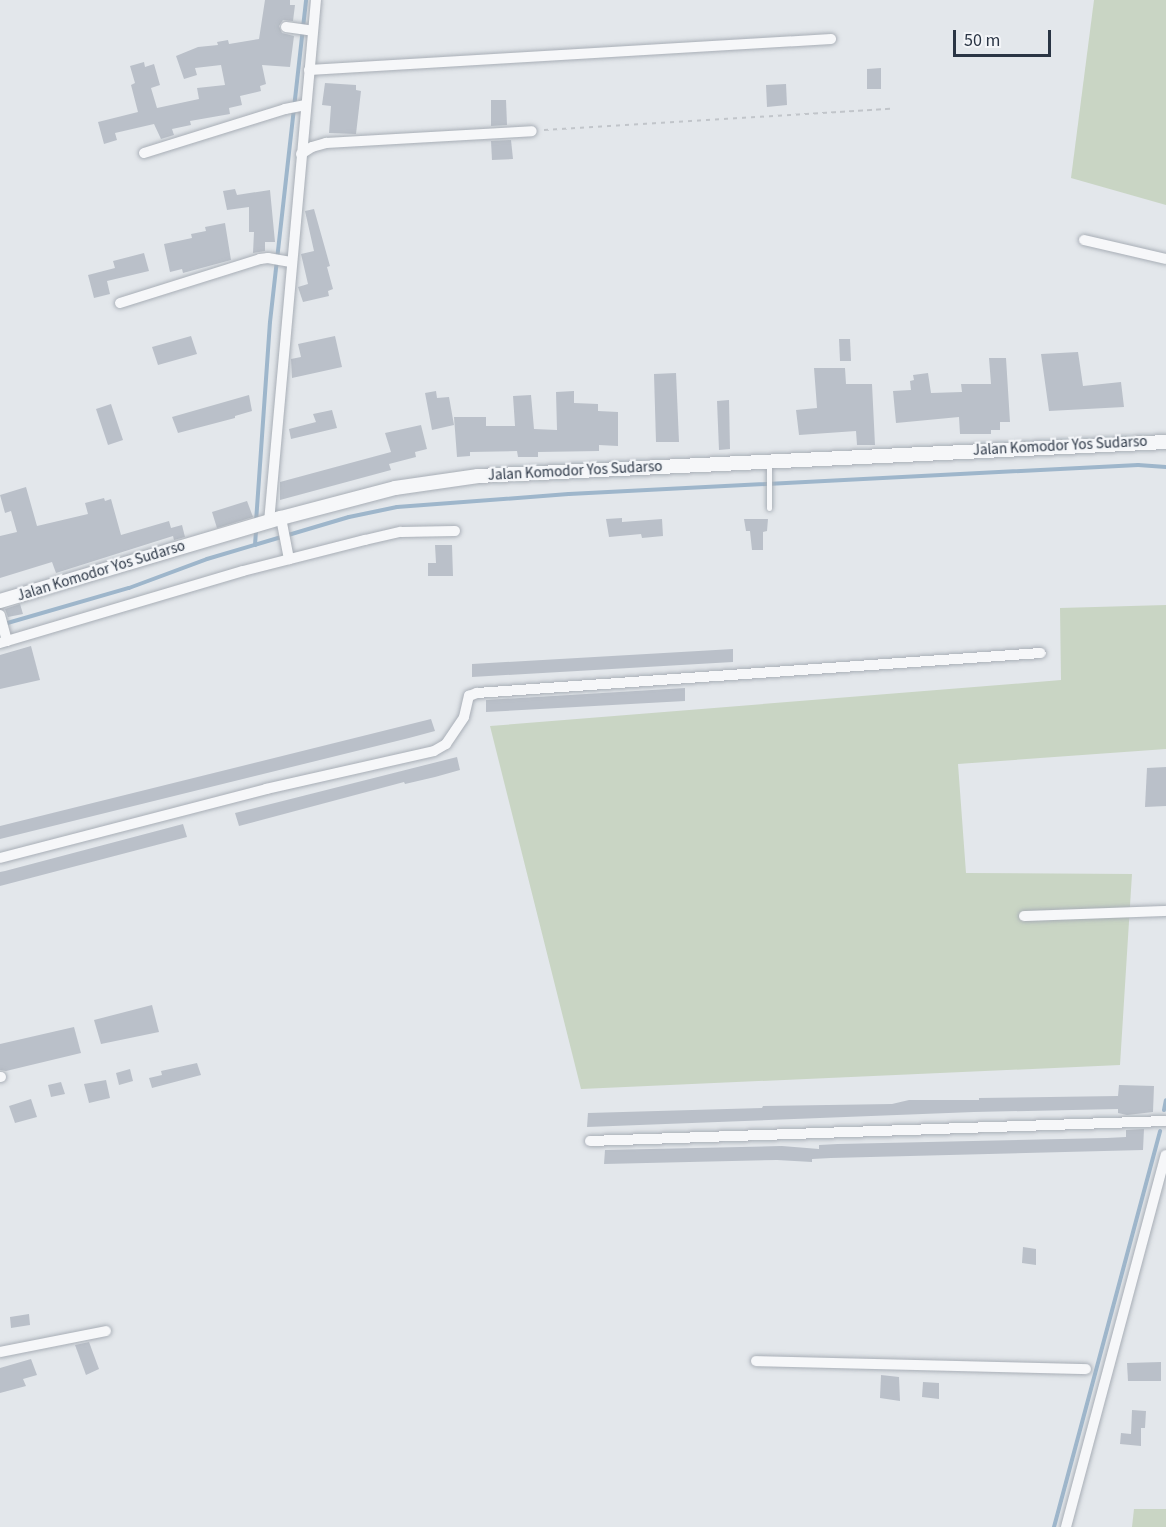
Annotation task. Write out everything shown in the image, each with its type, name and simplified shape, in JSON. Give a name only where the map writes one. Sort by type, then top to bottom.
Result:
[{"type":"street","points":[[288,555],[274,522],[288,261],[316,0]]},
{"type":"street","points":[[291,28],[311,30]]},
{"type":"street","points":[[309,70],[831,39]]},
{"type":"street","points":[[144,153],[285,109],[304,106]]},
{"type":"street","points":[[301,154],[312,147],[326,143],[532,131]]},
{"type":"street","points":[[1084,240],[1166,259]]},
{"type":"street","points":[[120,303],[260,259],[288,261]]},
{"type":"street","name":"Jalan Komodor Yos Sudarso","points":[[0,602],[246,527],[274,522],[394,488],[478,476],[769,468],[1166,442]]},
{"type":"street","points":[[0,616],[4,640],[288,555],[401,532],[455,531]]},
{"type":"street","points":[[0,858],[266,789],[434,751],[446,744],[464,717],[470,696],[477,693],[1041,653]]},
{"type":"street","points":[[1024,916],[1166,912]]},
{"type":"street","points":[[590,1141],[1166,1121]]},
{"type":"street","points":[[1066,1527],[1166,1155]]},
{"type":"street","points":[[0,1352],[106,1331]]},
{"type":"street","points":[[756,1361],[1086,1369]]},
{"type":"lane","points":[[769,468],[769,508]]},
{"type":"path","points":[[532,131],[890,109]]},
{"type":"green space","points":[[1094,0],[1166,0],[1166,205],[1071,178]]},
{"type":"green space","points":[[1166,605],[1166,749],[958,764],[966,873],[1132,874],[1120,1065],[581,1089],[490,726],[1061,680],[1060,608]]},
{"type":"green space","points":[[1134,1509],[1166,1509],[1166,1527],[1132,1527]]},
{"type":"building","points":[[265,0],[290,0],[290,5],[295,5],[293,21],[283,20],[279,26],[282,33],[294,36],[290,67],[262,65],[266,84],[260,86],[261,91],[240,96],[242,105],[229,108],[230,114],[190,121],[191,125],[172,129],[174,135],[161,139],[154,124],[115,133],[117,140],[104,144],[98,122],[138,112],[131,85],[135,83],[130,66],[144,62],[145,67],[154,64],[160,85],[151,88],[157,108],[199,99],[197,88],[225,85],[221,65],[195,68],[197,75],[184,79],[176,56],[198,47],[218,45],[217,42],[228,40],[229,44],[259,39]]},
{"type":"building","points":[[881,68],[881,89],[867,89],[867,69]]},
{"type":"building","points":[[325,83],[356,85],[356,90],[361,91],[356,134],[329,133],[331,106],[322,105]]},
{"type":"building","points":[[786,84],[787,105],[767,107],[766,85]]},
{"type":"building","points":[[491,100],[506,100],[507,125],[491,126]]},
{"type":"building","points":[[511,140],[513,159],[492,160],[491,141]]},
{"type":"building","points":[[235,189],[237,195],[270,190],[275,242],[265,242],[265,251],[253,253],[254,232],[249,232],[249,207],[227,210],[223,191]]},
{"type":"building","points":[[314,209],[330,266],[327,267],[333,289],[328,291],[329,296],[303,302],[298,287],[308,284],[301,254],[314,251],[305,211]]},
{"type":"building","points":[[225,223],[231,260],[183,273],[182,269],[170,272],[164,244],[192,238],[191,234],[206,231],[205,227]]},
{"type":"building","points":[[144,253],[149,271],[107,281],[110,294],[94,298],[88,275],[115,268],[113,261]]},
{"type":"building","points":[[191,336],[197,354],[158,365],[152,347]]},
{"type":"building","points":[[335,336],[342,367],[292,378],[291,359],[301,357],[298,344]]},
{"type":"building","points":[[839,339],[850,339],[851,361],[840,361]]},
{"type":"building","points":[[1078,352],[1083,386],[1121,382],[1124,407],[1049,411],[1041,354]]},
{"type":"building","points":[[989,358],[1006,358],[1010,422],[1000,422],[1000,430],[991,430],[991,434],[960,434],[959,417],[896,423],[893,391],[911,390],[910,381],[914,380],[913,375],[928,373],[931,393],[962,392],[961,384],[991,384]]},
{"type":"building","points":[[814,368],[845,368],[846,384],[872,384],[875,445],[857,445],[856,431],[799,435],[796,410],[817,408]]},
{"type":"building","points":[[676,373],[679,442],[656,442],[654,374]]},
{"type":"building","points":[[436,391],[437,398],[449,397],[454,425],[432,430],[425,393]]},
{"type":"building","points":[[574,391],[574,403],[598,404],[598,411],[618,412],[618,446],[599,445],[599,451],[538,452],[538,457],[518,457],[517,451],[470,452],[470,456],[457,457],[454,417],[486,417],[486,426],[515,426],[513,396],[531,395],[534,429],[557,430],[556,392]]},
{"type":"building","points":[[249,395],[252,411],[235,416],[235,418],[178,433],[172,417]]},
{"type":"building","points":[[729,400],[730,449],[719,450],[717,401]]},
{"type":"building","points":[[111,404],[123,440],[108,445],[96,409]]},
{"type":"building","points":[[332,410],[337,428],[291,439],[289,429],[316,422],[313,414]]},
{"type":"building","points":[[421,425],[427,449],[415,452],[416,457],[389,464],[391,470],[280,500],[280,482],[391,452],[385,433]]},
{"type":"building","points":[[26,487],[37,526],[88,514],[85,503],[104,498],[105,501],[111,499],[121,535],[169,521],[171,528],[182,525],[185,537],[174,540],[173,536],[56,573],[52,562],[0,578],[0,536],[17,532],[11,511],[5,513],[0,495]]},
{"type":"building","points":[[247,501],[253,517],[217,528],[212,512]]},
{"type":"building","points":[[622,518],[622,522],[662,519],[663,536],[642,538],[641,534],[609,537],[606,519]]},
{"type":"building","points":[[744,519],[768,519],[767,531],[763,532],[763,550],[752,550],[750,531],[746,531]]},
{"type":"building","points":[[435,545],[452,545],[453,576],[428,576],[428,563],[436,563]]},
{"type":"building","points":[[20,604],[23,614],[8,617],[5,609]]},
{"type":"building","points":[[31,646],[40,680],[0,689],[0,655]]},
{"type":"building","points":[[733,649],[733,662],[472,677],[472,664]]},
{"type":"building","points":[[685,688],[685,701],[486,712],[486,700]]},
{"type":"building","points":[[431,719],[435,731],[0,839],[0,826]]},
{"type":"building","points":[[457,757],[460,770],[435,777],[405,784],[404,782],[239,826],[235,813]]},
{"type":"building","points":[[1166,767],[1166,806],[1145,807],[1147,768]]},
{"type":"building","points":[[183,824],[187,837],[0,886],[0,872]]},
{"type":"building","points":[[152,1005],[159,1032],[101,1044],[94,1020]]},
{"type":"building","points":[[74,1027],[81,1053],[6,1071],[0,1070],[0,1044]]},
{"type":"building","points":[[197,1063],[201,1075],[152,1088],[149,1078],[162,1075],[161,1071]]},
{"type":"building","points":[[130,1069],[133,1081],[119,1085],[116,1073]]},
{"type":"building","points":[[106,1080],[110,1098],[89,1103],[84,1084]]},
{"type":"building","points":[[61,1082],[65,1094],[51,1097],[48,1085]]},
{"type":"building","points":[[1119,1085],[1154,1086],[1153,1112],[1127,1115],[1118,1113],[1118,1109],[974,1112],[587,1127],[588,1113],[762,1108],[763,1106],[892,1104],[909,1100],[1118,1096]]},
{"type":"building","points":[[31,1099],[37,1117],[15,1123],[9,1106]]},
{"type":"building","points":[[1144,1129],[1143,1150],[831,1158],[812,1159],[812,1162],[777,1160],[604,1164],[605,1150],[782,1146],[819,1149],[819,1145],[838,1144],[1107,1138],[1126,1137],[1126,1130]]},
{"type":"building","points":[[1023,1247],[1036,1249],[1036,1265],[1022,1263]]},
{"type":"building","points":[[29,1314],[30,1325],[11,1328],[10,1317]]},
{"type":"building","points":[[89,1342],[99,1369],[86,1375],[75,1345]]},
{"type":"building","points":[[31,1359],[37,1375],[23,1379],[26,1386],[0,1393],[0,1368]]},
{"type":"building","points":[[1161,1362],[1161,1381],[1128,1381],[1127,1363]]},
{"type":"building","points":[[881,1375],[899,1377],[900,1401],[880,1398]]},
{"type":"building","points":[[923,1382],[939,1383],[939,1399],[922,1397]]},
{"type":"building","points":[[1132,1410],[1146,1411],[1145,1428],[1141,1428],[1141,1446],[1120,1444],[1121,1433],[1131,1434]]},
{"type":"waterway","points":[[256,522],[270,322],[306,0]]},
{"type":"waterway","points":[[4,624],[129,588],[207,559],[349,517],[397,507],[569,494],[1138,465],[1166,467]]},
{"type":"waterway","points":[[255,545],[256,529]]},
{"type":"waterway","points":[[1164,1110],[1166,1100]]},
{"type":"waterway","points":[[1054,1527],[1160,1131]]}]
